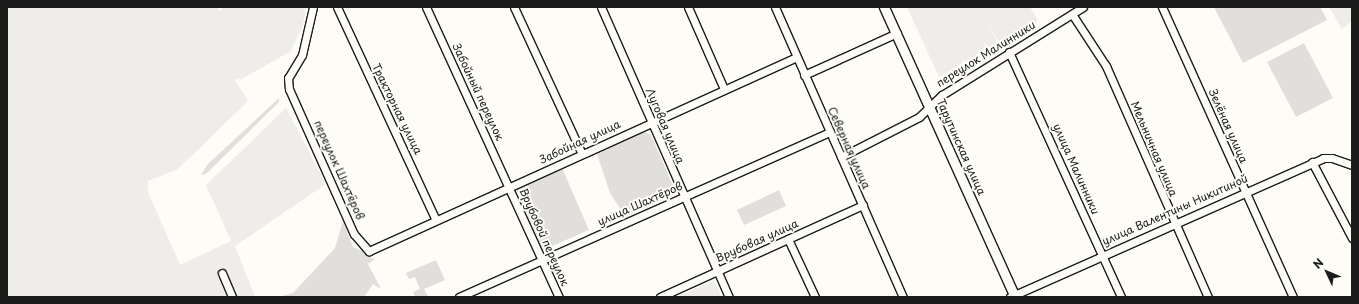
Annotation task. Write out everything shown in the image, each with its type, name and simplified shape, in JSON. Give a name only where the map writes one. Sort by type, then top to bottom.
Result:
[{"type":"main road","name":"Тарутинская улица","points":[[884,7],[1013,296]]},
{"type":"street","name":"переулок Шахтёров","points":[[313,7],[302,55],[288,78],[289,89],[354,234],[369,252],[375,250]]},
{"type":"street","name":"Тракторная улица","points":[[337,7],[436,220]]},
{"type":"street","name":"Забойный переулок","points":[[426,7],[510,187]]},
{"type":"street","points":[[514,7],[582,154]]},
{"type":"street","name":"Луговая улица","points":[[601,7],[728,297]]},
{"type":"street","points":[[688,7],[724,89]]},
{"type":"street","name":"Северная улица","points":[[775,7],[903,297]]},
{"type":"street","name":"переулок Малинники","points":[[840,157],[919,117],[929,106],[1009,52],[1084,7]]},
{"type":"street","name":"Зелёная улица","points":[[1162,7],[1293,297]]},
{"type":"street","name":"Мельничная улица","points":[[1072,14],[1106,66],[1174,223],[1208,297]]},
{"type":"street","points":[[804,75],[897,34]]},
{"type":"street","name":"улица Малинники","points":[[1009,52],[1121,297]]},
{"type":"street","name":"Забойная улица","points":[[375,250],[436,220],[796,57]]},
{"type":"street","name":"улица Шахтёров","points":[[459,297],[830,132]]},
{"type":"street","name":"улица Валентины Никитиной","points":[[1013,296],[1312,162],[1332,158],[1352,164]]},
{"type":"street","points":[[1312,162],[1352,238]]},
{"type":"street","name":"Врубовой переулок","points":[[510,187],[559,297]]},
{"type":"street","name":"Врубовая улица","points":[[660,297],[862,205]]},
{"type":"street","points":[[788,239],[815,297]]},
{"type":"street","points":[[222,273],[232,297]]},
{"type":"shaded area","points":[[7,7],[217,7],[220,12],[223,7],[306,7],[303,24],[291,51],[240,80],[239,78],[235,80],[248,101],[178,169],[148,181],[148,192],[180,265],[231,241],[206,185],[286,108],[326,184],[235,246],[255,297],[7,297]]},
{"type":"shaded area","points":[[907,7],[1030,7],[1038,21],[1000,43],[985,19],[998,42],[939,77]]},
{"type":"shaded area","points":[[1214,7],[1320,7],[1327,20],[1243,63]]},
{"type":"shaded area","points":[[1329,7],[1352,7],[1352,21],[1342,29]]},
{"type":"shaded area","points":[[1304,43],[1333,98],[1296,117],[1267,62]]},
{"type":"shaded area","points":[[279,98],[279,102],[206,174],[201,175],[208,164]]},
{"type":"shaded area","points":[[643,131],[651,135],[675,190],[672,196],[625,216],[610,193],[597,154]]},
{"type":"shaded area","points":[[562,168],[589,230],[543,250],[516,189]]},
{"type":"shaded area","points":[[779,190],[786,206],[744,225],[737,210]]},
{"type":"shaded area","points":[[343,221],[353,247],[368,253],[369,257],[375,259],[368,264],[381,289],[373,284],[364,297],[279,297],[293,293],[335,248]]},
{"type":"shaded area","points":[[436,260],[445,280],[424,289],[428,297],[415,297],[413,292],[420,289],[415,277],[409,279],[406,273]]},
{"type":"shaded area","points":[[714,280],[722,297],[677,297]]}]
